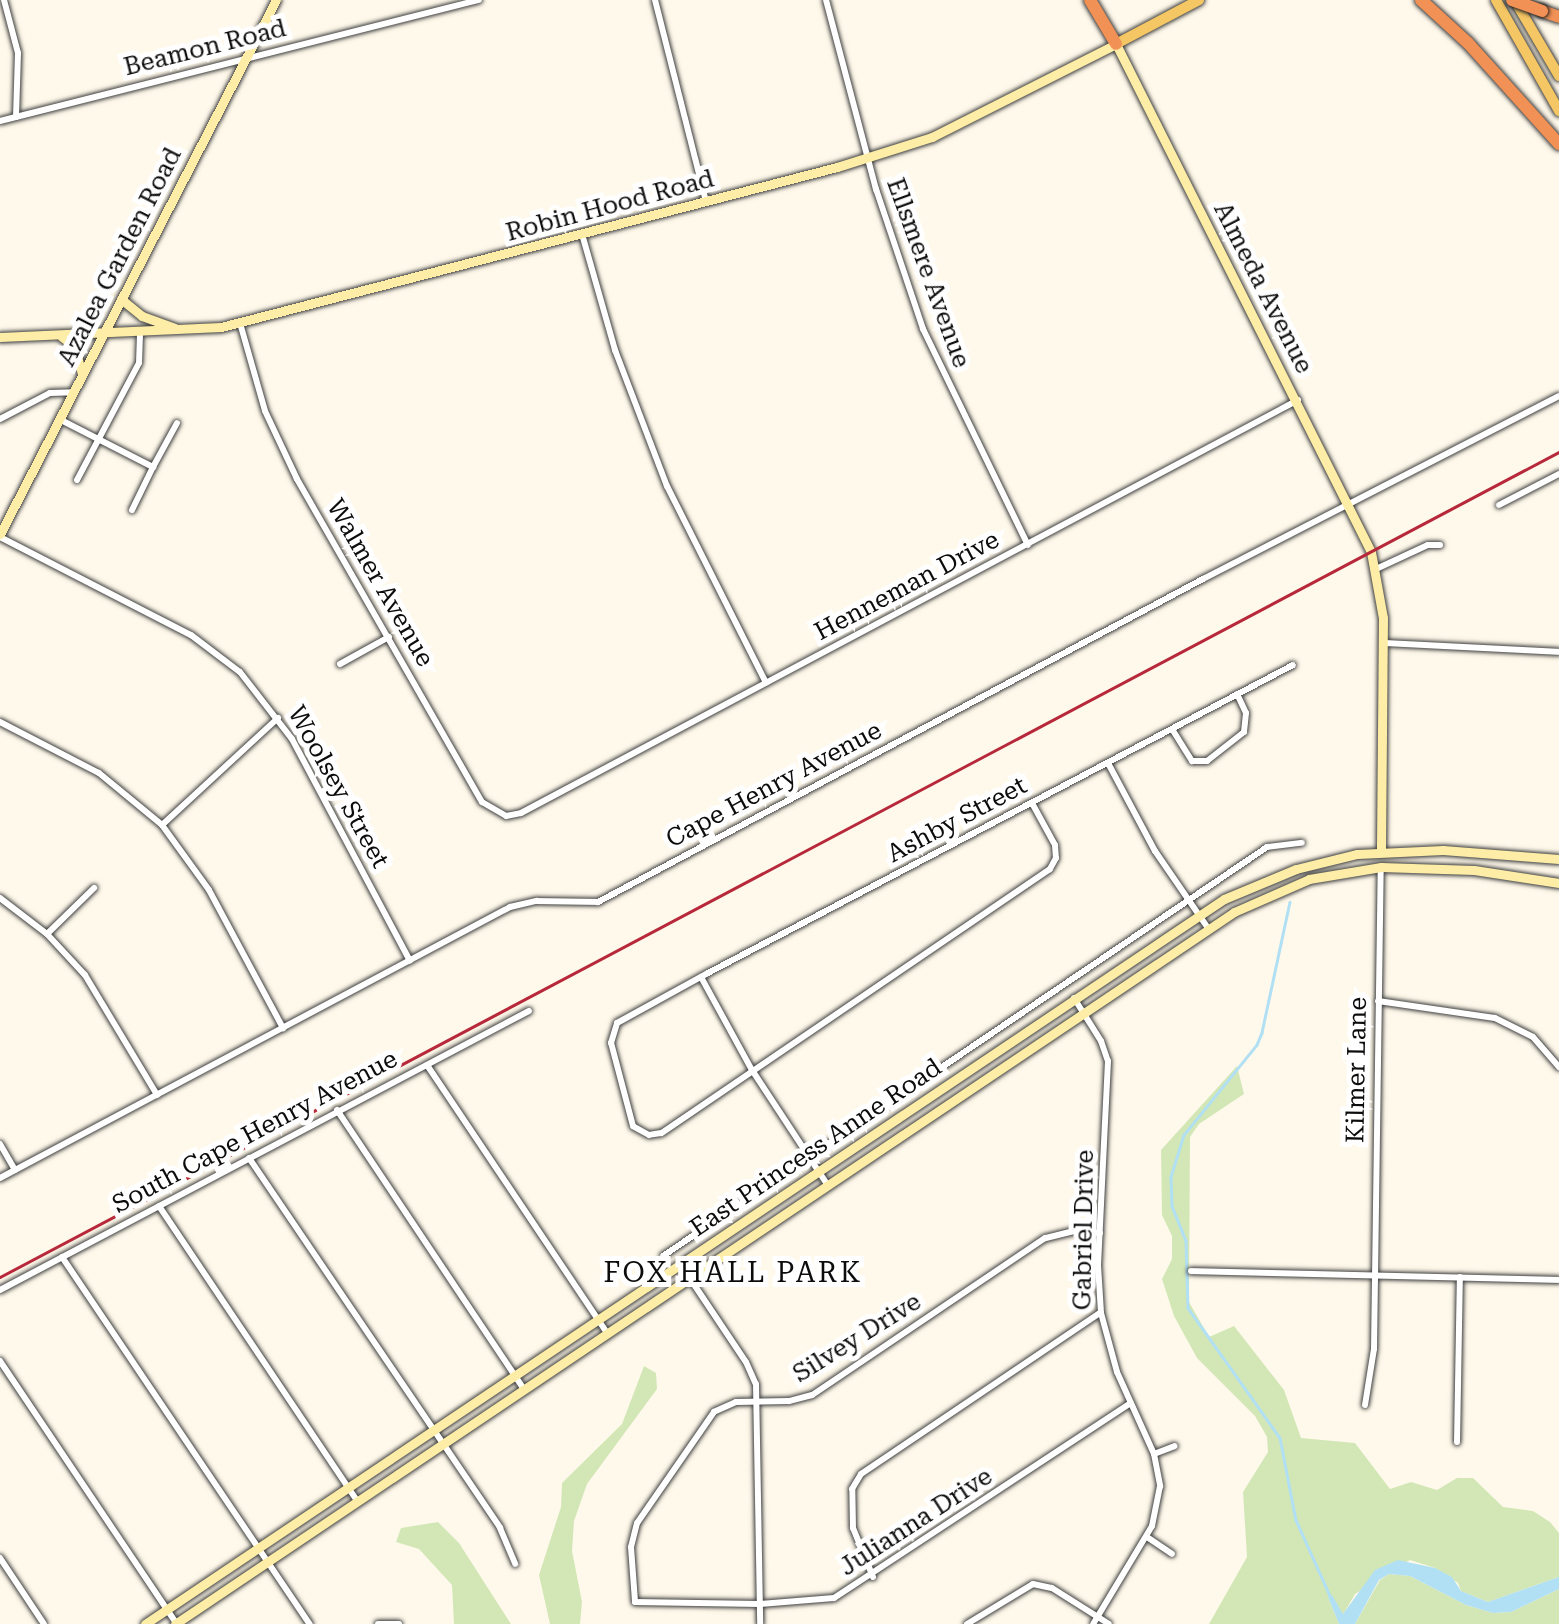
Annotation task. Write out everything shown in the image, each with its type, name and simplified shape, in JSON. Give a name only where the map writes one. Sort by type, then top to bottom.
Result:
[{"type":"highway","points":[[1090,0],[1116,44]]},
{"type":"highway","points":[[1421,0],[1468,43],[1559,144]]},
{"type":"highway","points":[[1513,0],[1559,18]]},
{"type":"main road","name":"Azalea Garden Road","points":[[0,535],[276,0]]},
{"type":"main road","name":"Robin Hood Road","points":[[0,338],[187,331],[240,323],[868,159],[932,138],[1199,0]]},
{"type":"main road","points":[[1496,0],[1559,111]]},
{"type":"main road","points":[[1513,0],[1559,76]]},
{"type":"main road","name":"Almeda Avenue","points":[[1116,44],[1371,552]]},
{"type":"main road","points":[[121,298],[154,322],[187,331]]},
{"type":"main road","points":[[59,336],[74,346],[82,374]]},
{"type":"main road","name":"Kilmer Lane","points":[[1371,552],[1383,644],[1381,860]]},
{"type":"main road","points":[[1381,860],[1406,850],[1559,859]]},
{"type":"main road","name":"East Princess Anne Road","points":[[145,1624],[1200,914],[1272,878],[1357,854],[1408,867],[1474,870],[1559,884]]},
{"type":"main road","name":"East Princess Anne Road","points":[[176,1624],[1208,928],[1295,884],[1357,870],[1381,860]]},
{"type":"street","points":[[4,0],[18,53],[16,116]]},
{"type":"street","name":"Beamon Road","points":[[0,121],[477,0]]},
{"type":"street","points":[[655,0],[706,201]]},
{"type":"street","name":"Ellsmere Avenue","points":[[826,0],[868,159],[923,330],[1028,545]]},
{"type":"street","points":[[582,234],[615,350],[667,486],[766,683]]},
{"type":"street","name":"Walmer Avenue","points":[[240,323],[280,445],[482,802],[506,816],[534,806]]},
{"type":"street","points":[[76,480],[139,363],[140,333]]},
{"type":"street","points":[[0,419],[50,393],[73,392]]},
{"type":"street","name":"Cape Henry Avenue","points":[[0,1178],[522,904],[598,902],[1348,502],[1559,396]]},
{"type":"street","name":"Henneman Drive","points":[[534,806],[1298,400]]},
{"type":"street","points":[[59,419],[154,467]]},
{"type":"street","points":[[132,510],[177,423]]},
{"type":"street","points":[[1499,505],[1559,474]]},
{"type":"street","name":"Woolsey Street","points":[[0,535],[210,646],[240,672],[278,718],[410,961]]},
{"type":"street","points":[[1376,569],[1428,545],[1440,545]]},
{"type":"street","points":[[340,664],[389,636]]},
{"type":"street","points":[[1383,644],[1559,652]]},
{"type":"street","name":"Ashby Street","points":[[752,1070],[661,1133],[649,1135],[633,1126],[610,1038],[617,1024],[701,977],[1293,665]]},
{"type":"street","points":[[1172,728],[1192,760],[1207,761],[1244,732],[1246,713],[1238,694]]},
{"type":"street","points":[[162,825],[278,718]]},
{"type":"street","points":[[0,722],[98,773],[162,825],[202,879],[283,1028]]},
{"type":"street","points":[[1108,763],[1155,850],[1208,928]]},
{"type":"street","points":[[752,1070],[1050,868],[1056,858],[1056,845],[1032,803]]},
{"type":"street","points":[[663,1256],[1267,847],[1302,843]]},
{"type":"street","name":"Kilmer Lane","points":[[1365,1405],[1374,1349],[1376,1289],[1381,860]]},
{"type":"street","points":[[46,934],[94,888]]},
{"type":"street","points":[[0,898],[46,934],[92,984],[157,1095]]},
{"type":"street","points":[[701,977],[752,1070],[828,1184]]},
{"type":"street","name":"Gabriel Drive","points":[[1074,998],[1108,1061],[1100,1233],[1101,1313],[1109,1350],[1154,1454],[1160,1498],[1147,1536],[1095,1620]]},
{"type":"street","points":[[1378,1001],[1495,1018],[1533,1037],[1559,1066]]},
{"type":"street","name":"South Cape Henry Avenue","points":[[0,1290],[529,1011]]},
{"type":"street","points":[[426,1064],[607,1333]]},
{"type":"street","points":[[337,1110],[524,1388]]},
{"type":"street","points":[[0,1144],[15,1170]]},
{"type":"street","points":[[249,1158],[500,1528],[516,1564]]},
{"type":"street","points":[[159,1206],[357,1501]]},
{"type":"street","name":"Silvey Drive","points":[[638,1605],[634,1598],[631,1547],[641,1514],[714,1412],[736,1402],[800,1399],[822,1389],[1046,1238],[1065,1232],[1100,1233]]},
{"type":"street","points":[[62,1257],[310,1624]]},
{"type":"street","points":[[1191,1271],[1559,1280]]},
{"type":"street","points":[[689,1277],[746,1362],[759,1402],[760,1624]]},
{"type":"street","points":[[1458,1442],[1460,1277]]},
{"type":"street","points":[[873,1577],[853,1528],[852,1488],[861,1474],[1101,1313]]},
{"type":"street","points":[[0,1361],[176,1624]]},
{"type":"street","name":"Julianna Drive","points":[[638,1605],[822,1602],[873,1577],[1131,1402]]},
{"type":"street","points":[[1154,1454],[1175,1446]]},
{"type":"street","points":[[1147,1536],[1172,1554]]},
{"type":"street","points":[[0,1558],[44,1624]]},
{"type":"street","points":[[968,1624],[1033,1584],[1052,1588],[1095,1620],[1109,1624]]},
{"type":"street","points":[[378,1624],[400,1624]]},
{"type":"green space","points":[[1237,1066],[1244,1094],[1199,1124],[1190,1137],[1189,1302],[1209,1337],[1234,1326],[1284,1390],[1301,1438],[1355,1443],[1390,1489],[1411,1482],[1437,1490],[1457,1478],[1473,1478],[1503,1507],[1533,1511],[1550,1522],[1559,1533],[1559,1577],[1488,1602],[1461,1591],[1458,1583],[1435,1568],[1410,1560],[1355,1594],[1343,1615],[1328,1597],[1339,1624],[1209,1624],[1247,1557],[1243,1492],[1268,1452],[1267,1437],[1255,1416],[1197,1358],[1174,1316],[1162,1279],[1172,1259],[1172,1236],[1162,1215],[1161,1150]]},
{"type":"green space","points":[[644,1366],[656,1373],[657,1389],[587,1484],[574,1521],[572,1551],[582,1602],[580,1624],[550,1624],[539,1575],[561,1507],[562,1483],[622,1424]]},
{"type":"green space","points":[[438,1522],[459,1543],[511,1624],[454,1624],[452,1585],[419,1549],[396,1542],[401,1528]]},
{"type":"green space","points":[[1389,1574],[1410,1576],[1466,1605],[1493,1613],[1511,1612],[1559,1589],[1559,1624],[1355,1624],[1380,1580]]},
{"type":"water","points":[[1398,1560],[1435,1568],[1452,1577],[1461,1591],[1488,1602],[1559,1577],[1559,1589],[1511,1612],[1493,1613],[1466,1605],[1410,1576],[1389,1574],[1379,1580],[1355,1624],[1339,1624],[1328,1597],[1332,1595],[1343,1614],[1375,1570]]},
{"type":"waterway","points":[[1290,902],[1262,1033],[1257,1045],[1184,1135],[1171,1177],[1172,1206],[1186,1240],[1188,1308],[1280,1438],[1296,1520],[1331,1598]]},
{"type":"railway","points":[[0,1277],[1559,452]]},
{"type":"district","name":"FOX HALL PARK","points":[[733,1273]]}]
